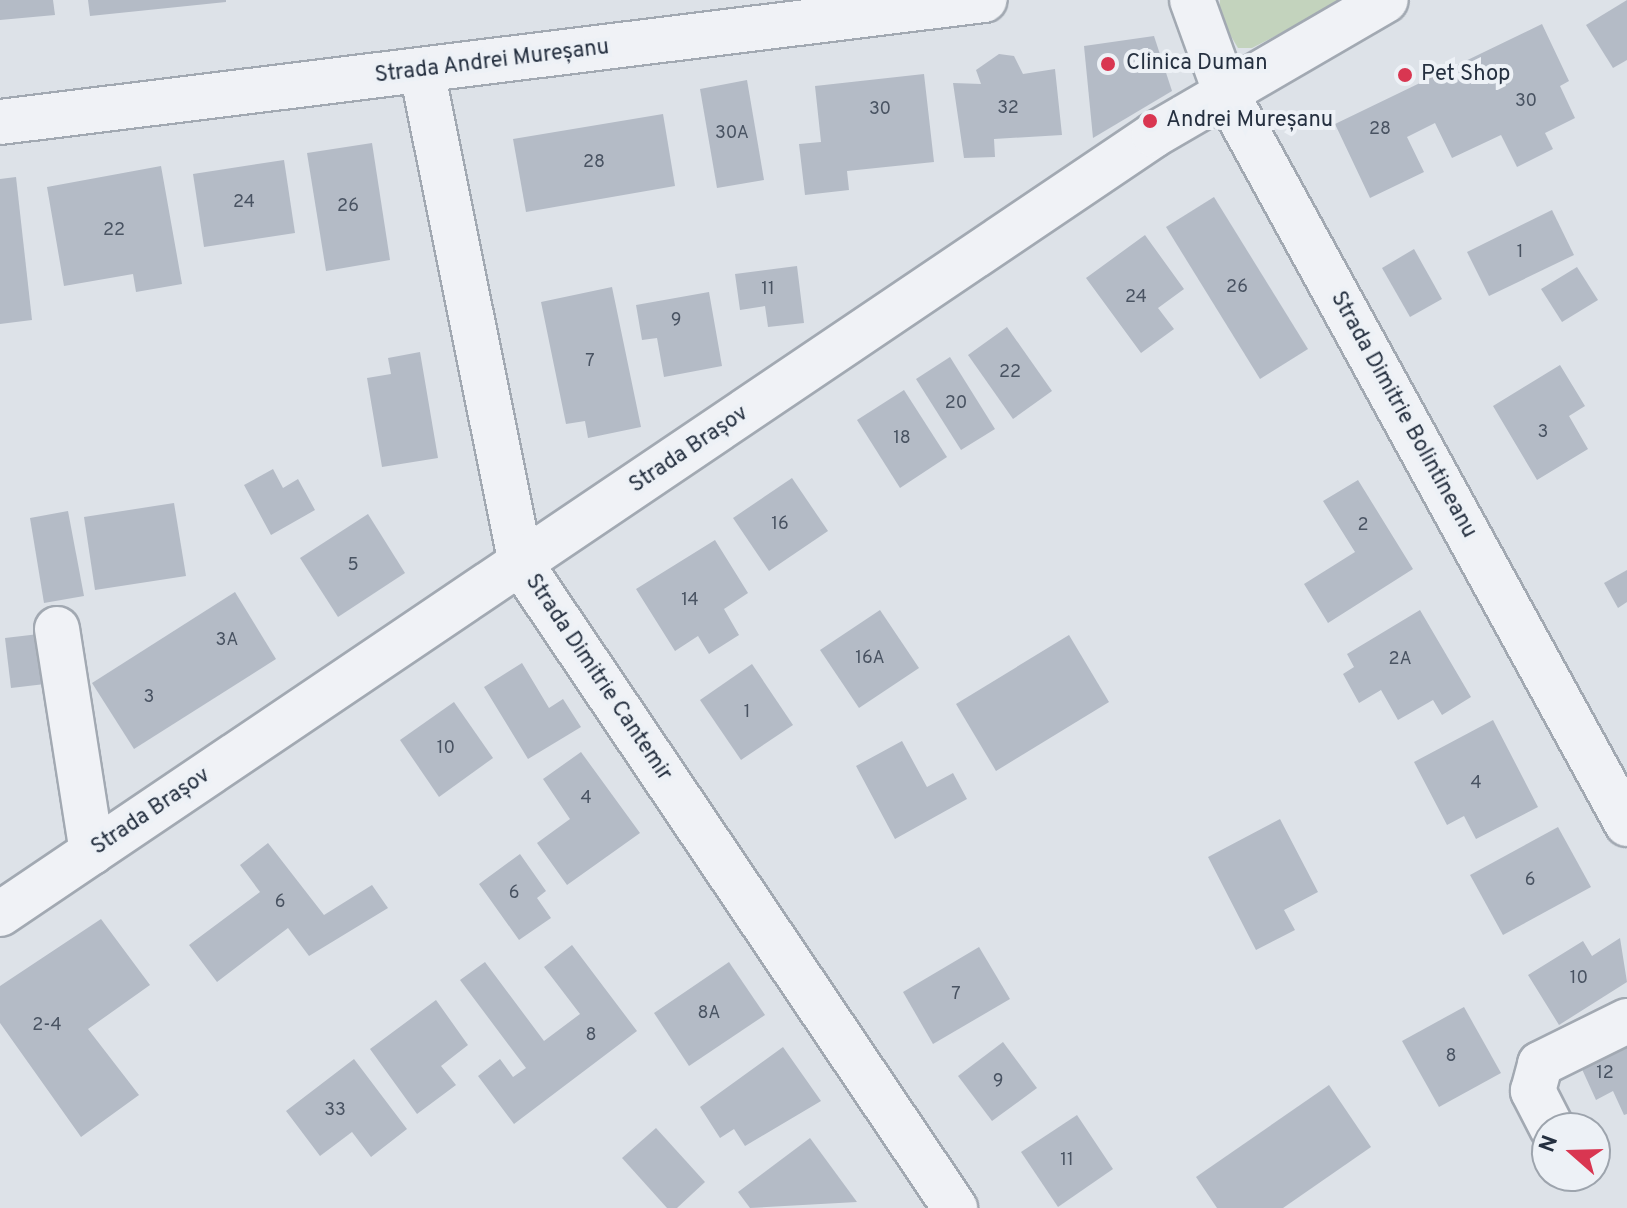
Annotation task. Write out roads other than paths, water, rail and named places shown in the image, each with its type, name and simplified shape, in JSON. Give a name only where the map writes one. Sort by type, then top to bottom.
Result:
[{"type":"street","name":"Strada Andrei Mureșanu","points":[[0,122],[984,0]]},
{"type":"street","name":"Strada Dimitrie Bolintineanu","points":[[1192,0],[1225,91],[1627,824]]},
{"type":"street","name":"Strada Brașov","points":[[0,914],[1225,91],[1386,0]]},
{"type":"street","name":"Strada Dimitrie Cantemir","points":[[422,71],[521,564],[955,1208]]},
{"type":"street","points":[[57,629],[92,852]]},
{"type":"street","points":[[1544,1112],[1533,1091],[1540,1064],[1627,1021]]},
{"type":"place","name":"Clinica Duman","points":[[1108,64]]},
{"type":"place","name":"Pet Shop","points":[[1405,75]]},
{"type":"place","name":"Andrei Mureșanu","points":[[1150,121]]}]
